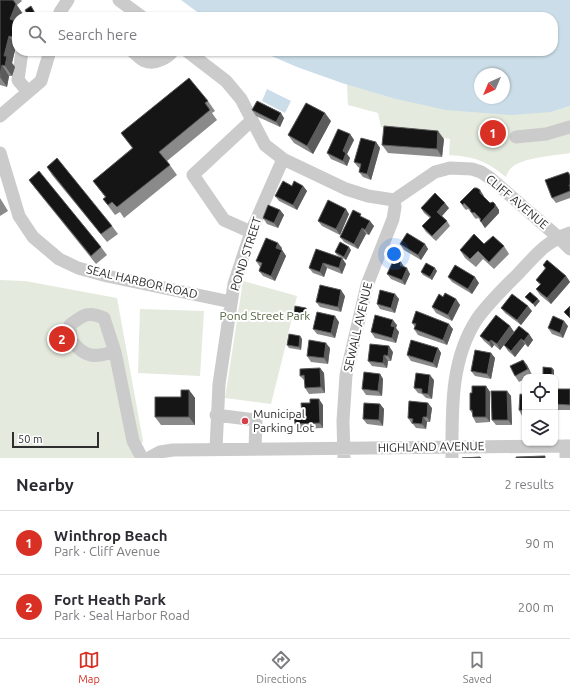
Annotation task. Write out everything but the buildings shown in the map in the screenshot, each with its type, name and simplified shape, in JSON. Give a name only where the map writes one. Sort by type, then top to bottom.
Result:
[{"type":"street","points":[[60,12],[68,0]]},
{"type":"street","points":[[120,0],[136,12]]},
{"type":"street","points":[[21,56],[18,80],[28,92]]},
{"type":"street","points":[[0,116],[41,81],[48,56]]},
{"type":"street","points":[[138,56],[145,61],[158,62],[168,56]]},
{"type":"street","points":[[194,56],[226,81],[241,99],[251,121],[265,145],[283,159],[346,189],[368,196],[394,200]]},
{"type":"street","points":[[251,121],[193,175],[224,220],[251,232]]},
{"type":"street","points":[[516,138],[546,134],[570,127]]},
{"type":"street","name":"SEAL HARBOR ROAD","points":[[0,153],[19,216],[33,238],[59,259],[78,268],[107,276],[231,302]]},
{"type":"street","name":"POND STREET","points":[[216,449],[216,415],[219,384],[231,302],[238,270],[251,232],[283,159]]},
{"type":"street","name":"CLIFF AVENUE","points":[[394,200],[435,172],[450,168],[472,169],[481,172],[490,178],[564,235],[570,249]]},
{"type":"street","name":"SEWALL AVENUE","points":[[344,453],[346,375],[367,285],[393,219],[395,207],[394,200]]},
{"type":"street","points":[[452,452],[455,377],[470,332],[481,314],[540,250],[564,235]]},
{"type":"street","points":[[115,352],[133,442],[142,458]]},
{"type":"street","points":[[216,415],[256,420],[256,449]]},
{"type":"street","name":"HIGHLAND AVENUE","points":[[149,458],[160,452],[169,450],[216,449],[256,449],[344,453],[568,450]]},
{"type":"green space","points":[[347,84],[392,98],[551,112],[570,106],[570,153],[523,161],[511,168],[506,177],[479,160],[449,155],[450,139],[381,127],[378,113],[348,105]]},
{"type":"green space","points":[[0,280],[25,281],[117,298],[143,441],[134,458],[0,458]]},
{"type":"green space","name":"Pond Street Park","points":[[243,281],[297,296],[271,404],[225,398]]},
{"type":"green space","points":[[140,309],[204,311],[200,376],[138,373]]},
{"type":"water","points":[[181,0],[570,0],[570,106],[551,112],[511,115],[446,110],[392,98],[342,83],[272,56],[558,56],[558,12],[197,12]]},
{"type":"water","points":[[267,89],[291,101],[285,113],[262,101]]},
{"type":"place","name":"Winthrop Beach","points":[[493,133]]},
{"type":"place","name":"Fort Heath Park","points":[[62,339]]},
{"type":"place","name":"Municipal Parking Lot","points":[[245,421]]}]
